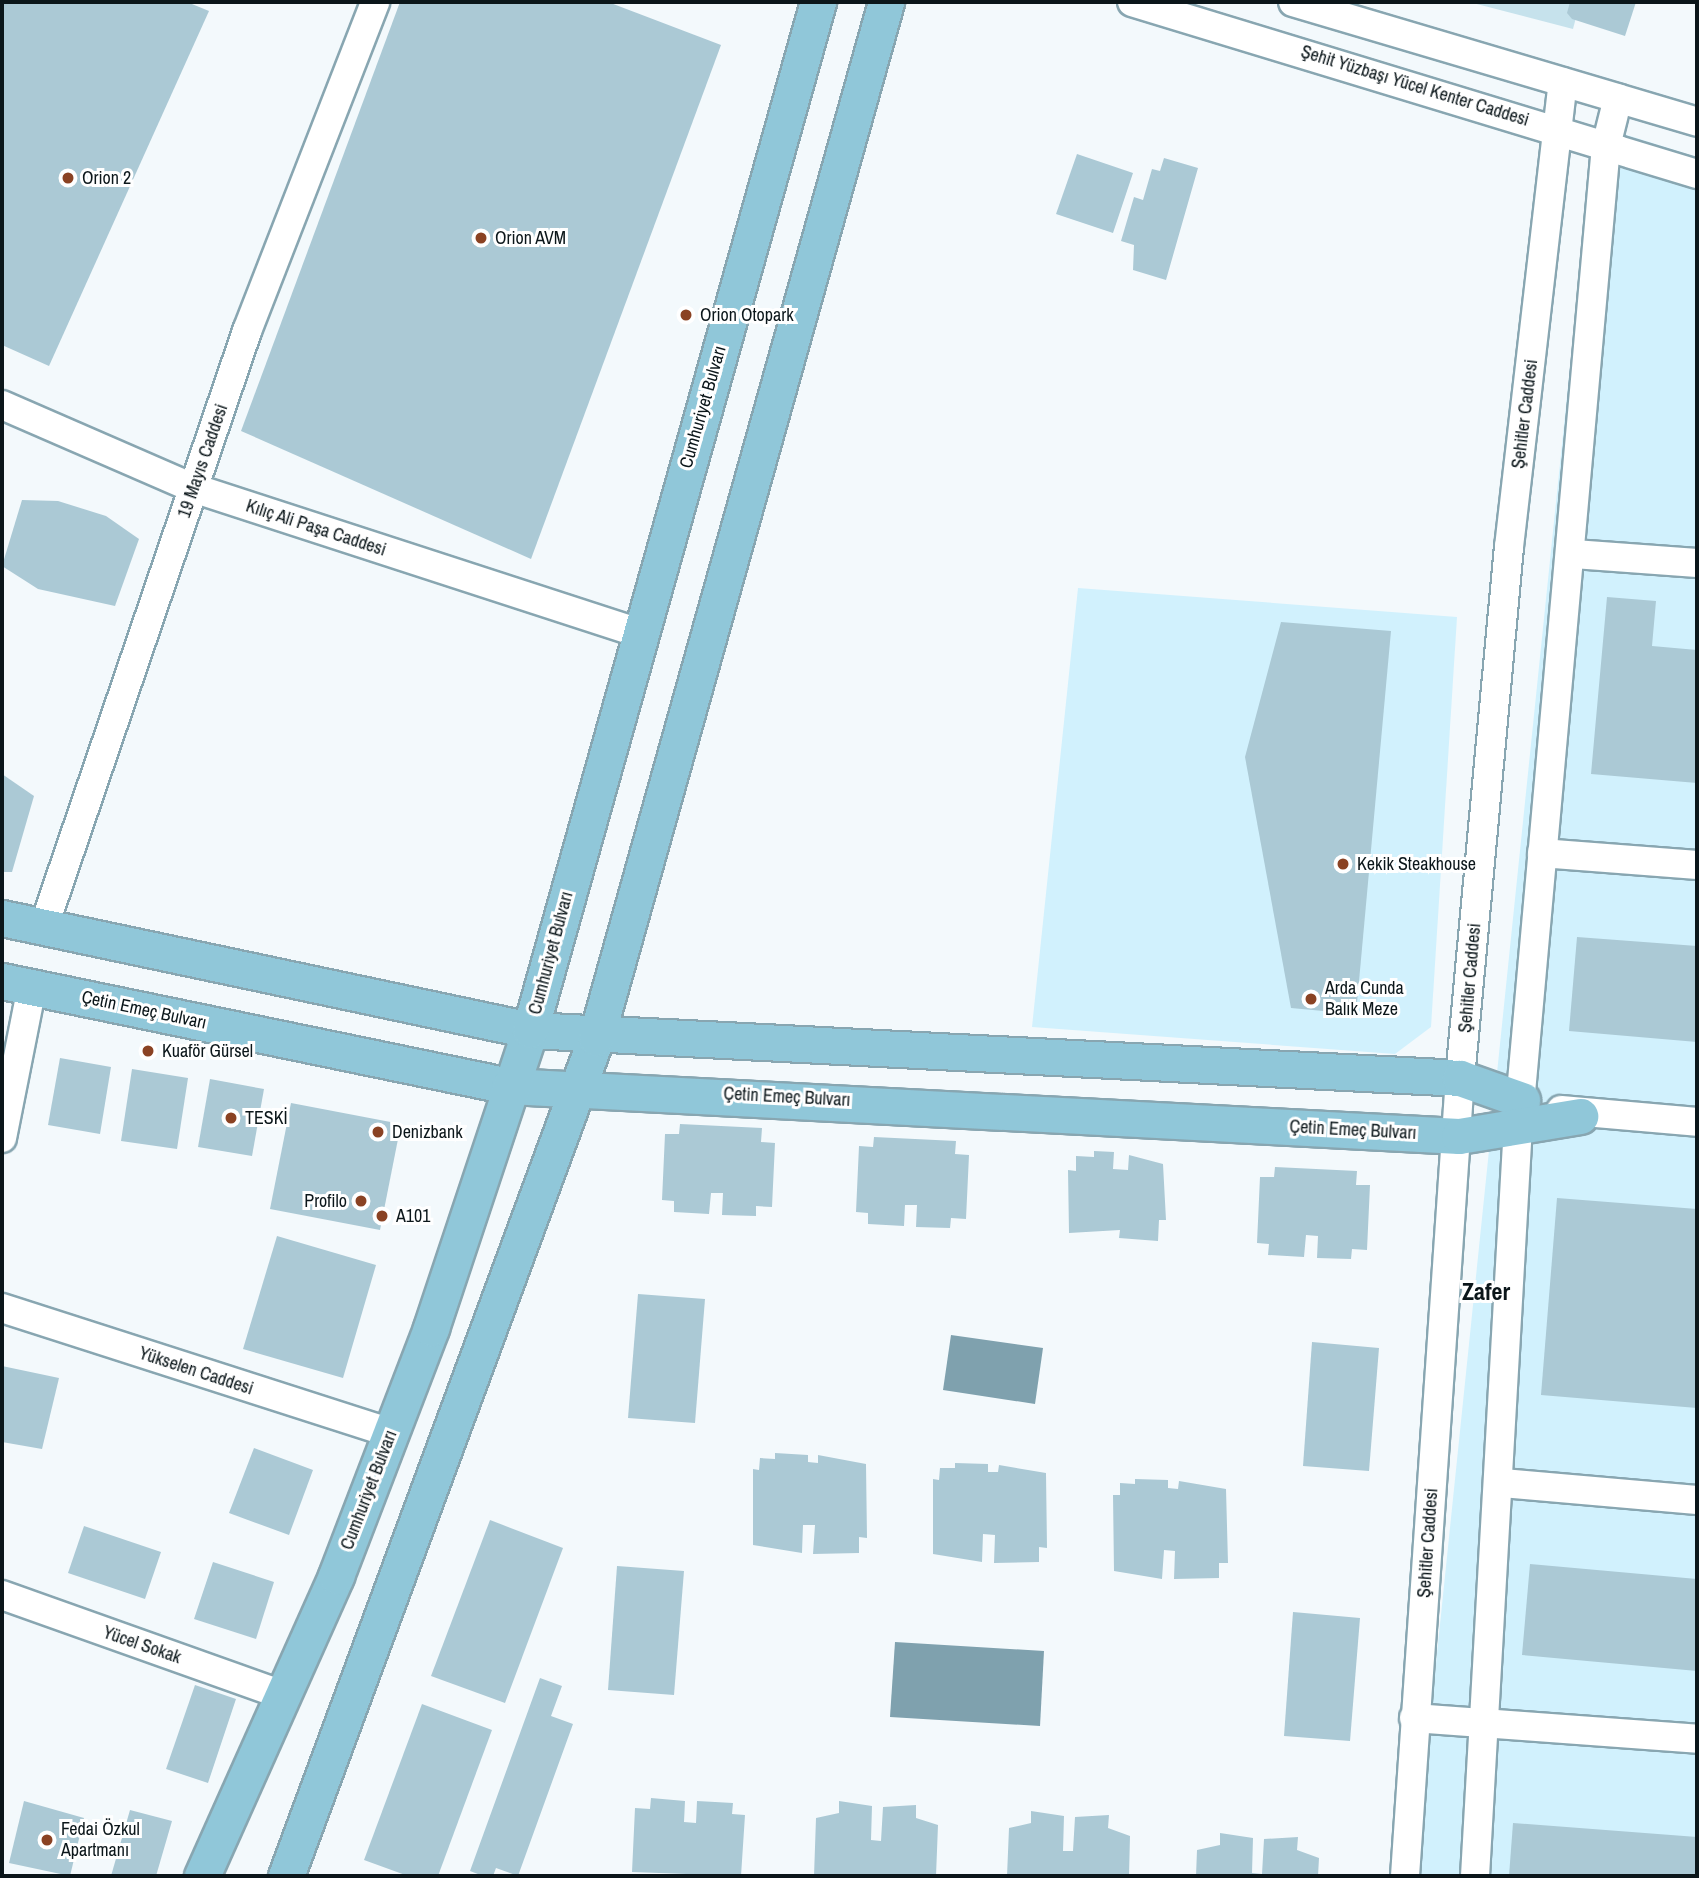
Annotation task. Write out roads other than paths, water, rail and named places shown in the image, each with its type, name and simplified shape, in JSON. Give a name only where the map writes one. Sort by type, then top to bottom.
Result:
[{"type":"main road","name":"Cumhuriyet Bulvarı","points":[[202,1876],[283,1695],[391,1433],[530,1030],[637,632],[764,206],[818,2]]},
{"type":"main road","points":[[286,1876],[596,1038],[771,395],[888,5]]},
{"type":"main road","points":[[2,918],[530,1030],[596,1038],[1460,1078],[1520,1113]]},
{"type":"main road","name":"Çetin Emeç Bulvarı","points":[[17,984],[509,1086],[579,1085],[1459,1136],[1520,1113],[1580,1116]]},
{"type":"street","name":"19 Mayıs Caddesi","points":[[44,926],[193,488],[375,2]]},
{"type":"street","name":"Şehit Yüzbaşı Yücel Kenter Caddesi","points":[[1132,2],[1697,174]]},
{"type":"street","points":[[1293,2],[1697,122]]},
{"type":"street","name":"Şehitler Caddesi","points":[[1405,1876],[1414,1718],[1459,1136],[1460,1078],[1553,128],[1563,82]]},
{"type":"street","points":[[1475,1876],[1502,1483],[1520,1113],[1542,853],[1574,554],[1606,146],[1618,98]]},
{"type":"street","name":"Kılıç Ali Paşa Caddesi","points":[[2,405],[193,488],[637,632]]},
{"type":"street","points":[[1574,554],[1697,563]]},
{"type":"street","points":[[1542,853],[1697,865]]},
{"type":"street","points":[[2,1138],[17,984]]},
{"type":"street","points":[[1580,1116],[1697,1122]]},
{"type":"street","name":"Yükselen Caddesi","points":[[2,1308],[391,1433]]},
{"type":"street","points":[[1502,1483],[1697,1500]]},
{"type":"street","name":"Yücel Sokak","points":[[2,1595],[283,1695]]},
{"type":"street","points":[[1414,1718],[1697,1739]]},
{"type":"place","name":"Orion 2","points":[[68,178]]},
{"type":"place","name":"Orion AVM","points":[[481,238]]},
{"type":"place","name":"Orion Otopark","points":[[686,315]]},
{"type":"place","name":"Kekik Steakhouse","points":[[1343,864]]},
{"type":"place","name":"Arda Cunda Balık Meze","points":[[1311,999]]},
{"type":"place","name":"Kuaför Gürsel","points":[[148,1051]]},
{"type":"place","name":"TESKİ","points":[[231,1118]]},
{"type":"place","name":"Denizbank","points":[[378,1132]]},
{"type":"place","name":"Profilo","points":[[361,1201]]},
{"type":"place","name":"A101","points":[[382,1216]]},
{"type":"place","name":"Fedai Özkul Apartmanı","points":[[47,1840]]},
{"type":"district","name":"Zafer","points":[[1486,1292]]}]
